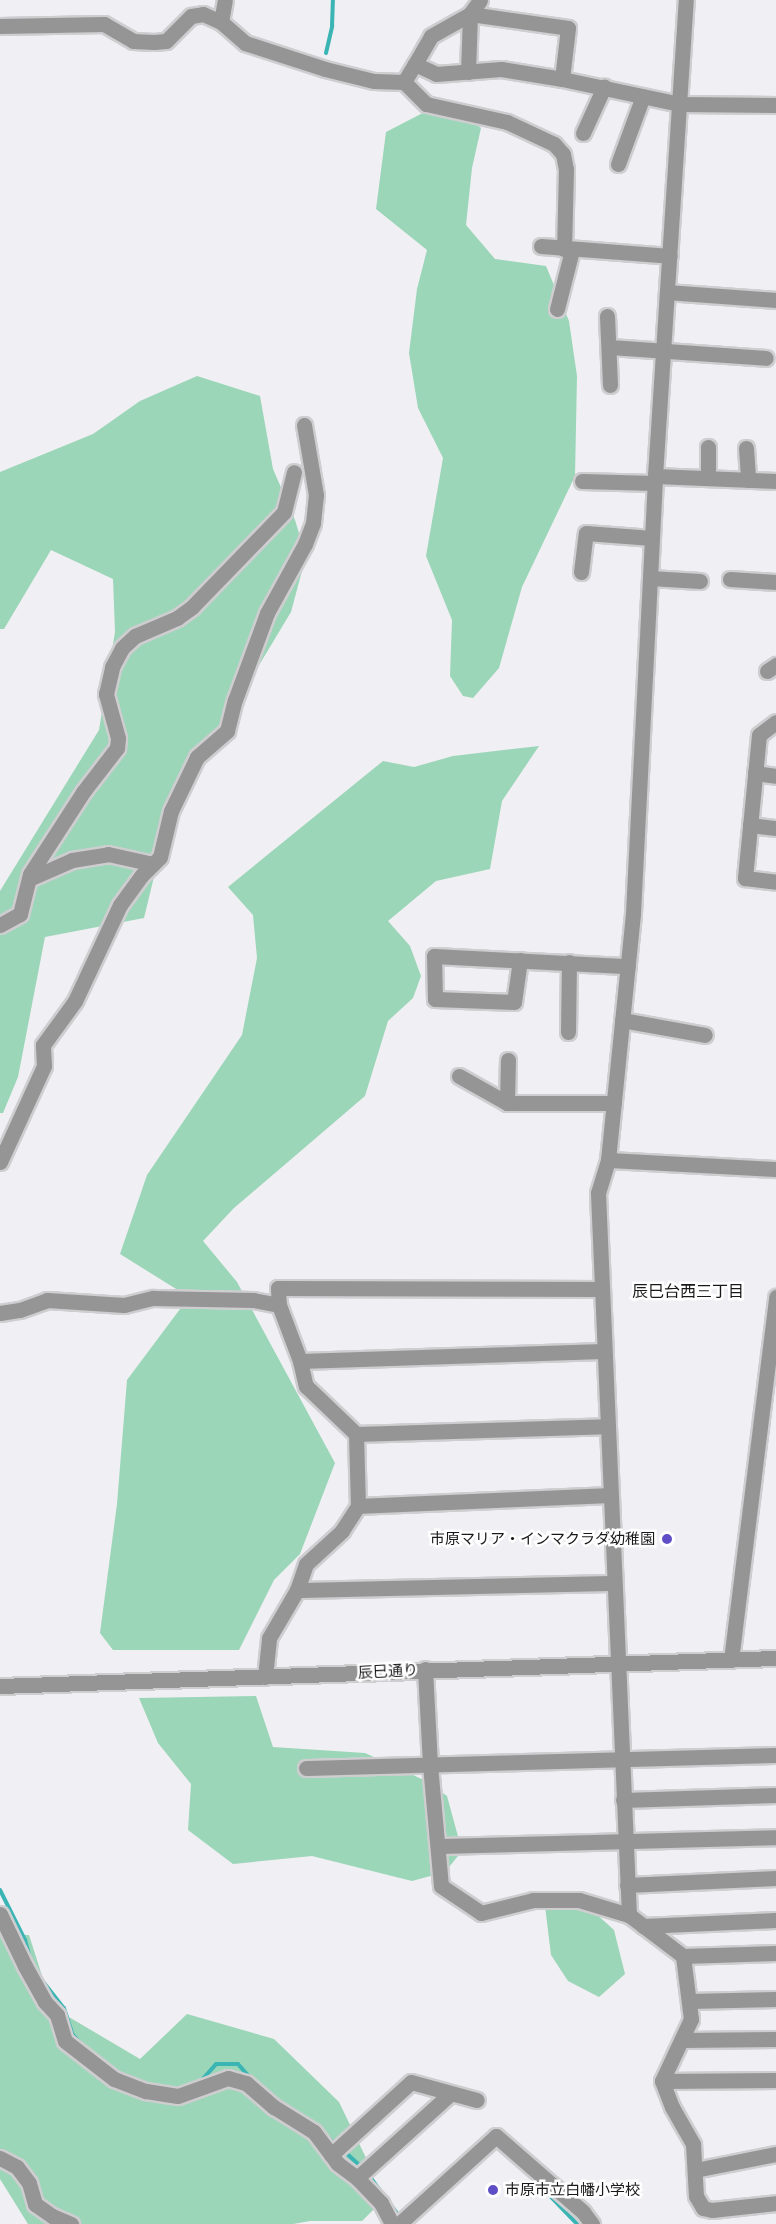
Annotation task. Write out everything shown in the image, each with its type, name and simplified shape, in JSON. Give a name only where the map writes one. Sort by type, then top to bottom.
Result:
[{"type":"street","points":[[221,22],[225,0]]},
{"type":"street","points":[[404,82],[431,36],[470,15],[480,0]]},
{"type":"street","points":[[629,1915],[600,1289],[598,1193],[608,1160],[633,913],[655,479],[686,0]]},
{"type":"street","points":[[0,26],[104,24],[133,41],[154,42],[166,41],[191,16],[203,14],[221,22],[245,43],[325,69],[374,81],[404,82],[426,104],[507,122],[554,144],[563,154],[566,169],[568,249],[557,309]]},
{"type":"street","points":[[468,72],[470,15]]},
{"type":"street","points":[[470,15],[568,28],[562,79]]},
{"type":"street","points":[[415,64],[436,74],[501,69],[604,87],[680,104],[776,105]]},
{"type":"street","points":[[583,133],[604,87]]},
{"type":"street","points":[[618,164],[643,96]]},
{"type":"street","points":[[542,246],[670,256]]},
{"type":"street","points":[[667,292],[776,300]]},
{"type":"street","points":[[607,316],[610,385]]},
{"type":"street","points":[[610,347],[766,358]]},
{"type":"street","points":[[0,1162],[44,1066],[43,1045],[75,1001],[120,905],[160,857],[171,811],[196,757],[227,731],[235,700],[267,613],[305,544],[313,523],[316,495],[304,425]]},
{"type":"street","points":[[708,447],[708,478]]},
{"type":"street","points":[[746,448],[748,480]]},
{"type":"street","points":[[0,925],[20,914],[29,879],[83,792],[117,748],[118,738],[106,694],[112,667],[122,648],[135,636],[177,618],[192,607],[284,512],[294,472]]},
{"type":"street","points":[[582,481],[708,478],[776,480]]},
{"type":"street","points":[[581,572],[586,533],[652,538]]},
{"type":"street","points":[[650,578],[700,581]]},
{"type":"street","points":[[730,579],[776,582]]},
{"type":"street","points":[[776,722],[759,735],[745,878],[776,882]]},
{"type":"street","points":[[755,773],[776,776]]},
{"type":"street","points":[[750,825],[776,828]]},
{"type":"street","points":[[29,879],[72,860],[102,855],[153,864]]},
{"type":"street","points":[[520,960],[514,1002],[435,999],[434,956],[569,962],[628,966]]},
{"type":"street","points":[[568,1032],[569,962]]},
{"type":"street","points":[[622,1020],[705,1035]]},
{"type":"street","points":[[507,1103],[508,1060]]},
{"type":"street","points":[[459,1076],[507,1103],[614,1103]]},
{"type":"street","points":[[608,1160],[776,1169]]},
{"type":"street","points":[[265,1677],[269,1638],[297,1590],[306,1564],[342,1531],[358,1506],[356,1434],[306,1386],[300,1361],[279,1305],[278,1288],[600,1289]]},
{"type":"street","points":[[730,1660],[769,1416],[776,1297]]},
{"type":"street","points":[[0,1313],[20,1310],[47,1300],[124,1305],[153,1298],[242,1300],[279,1305]]},
{"type":"street","points":[[300,1361],[603,1351]]},
{"type":"street","points":[[356,1434],[606,1426]]},
{"type":"street","points":[[358,1506],[609,1495]]},
{"type":"street","points":[[297,1590],[614,1583]]},
{"type":"street","name":"辰巳通り","points":[[0,1686],[776,1658]]},
{"type":"street","points":[[425,1669],[429,1765],[439,1846],[441,1886],[481,1913],[533,1900],[579,1900],[629,1915],[683,1956],[776,1953]]},
{"type":"street","points":[[306,1768],[776,1755]]},
{"type":"street","points":[[623,1800],[776,1795]]},
{"type":"street","points":[[439,1846],[776,1837]]},
{"type":"street","points":[[627,1885],[776,1878]]},
{"type":"street","points":[[0,1914],[45,2002],[57,2015],[65,2041],[114,2079],[146,2091],[178,2096],[228,2078],[246,2083],[274,2107],[314,2133],[337,2163],[357,2178],[381,2203],[392,2224]]},
{"type":"street","points":[[643,1926],[776,1920]]},
{"type":"street","points":[[683,1956],[691,2019],[662,2081],[672,2107],[693,2144],[696,2196],[703,2208],[712,2210],[776,2203]]},
{"type":"street","points":[[689,2001],[776,1999]]},
{"type":"street","points":[[682,2040],[776,2038]]},
{"type":"street","points":[[662,2081],[776,2080]]},
{"type":"street","points":[[331,2155],[411,2082],[477,2100]]},
{"type":"street","points":[[357,2178],[449,2094]]},
{"type":"street","points":[[399,2224],[496,2136],[583,2212],[592,2224]]},
{"type":"street","points":[[695,2170],[776,2154]]},
{"type":"street","points":[[0,2158],[17,2168],[28,2183],[35,2204],[52,2216],[71,2224]]},
{"type":"green space","points":[[448,100],[481,128],[472,168],[466,225],[495,259],[546,266],[569,321],[577,376],[575,476],[522,587],[499,668],[473,698],[463,696],[450,676],[452,620],[426,556],[443,458],[418,408],[409,353],[417,289],[427,250],[376,209],[386,132]]},
{"type":"green space","points":[[197,376],[260,396],[273,469],[295,520],[306,556],[291,612],[169,815],[144,918],[45,937],[18,1077],[3,1113],[0,1113],[0,891],[99,730],[115,632],[113,579],[51,550],[4,629],[0,629],[0,472],[93,434],[140,401]]},
{"type":"green space","points":[[539,746],[502,801],[490,869],[436,881],[388,921],[410,946],[421,976],[413,998],[388,1021],[365,1096],[234,1208],[203,1241],[237,1282],[335,1463],[300,1554],[274,1580],[239,1650],[113,1650],[100,1633],[117,1504],[127,1380],[189,1297],[120,1254],[147,1175],[242,1035],[257,958],[253,915],[228,887],[383,761],[414,767],[453,756]]},
{"type":"green space","points":[[256,1696],[273,1747],[365,1753],[426,1781],[447,1796],[462,1851],[445,1872],[412,1881],[312,1856],[233,1864],[188,1830],[191,1784],[158,1743],[139,1698]]},
{"type":"green space","points":[[563,1899],[594,1912],[614,1930],[625,1974],[599,1997],[568,1981],[551,1955],[545,1906]]},
{"type":"green space","points":[[0,1934],[29,1935],[52,2007],[140,2059],[187,2014],[274,2039],[339,2102],[368,2162],[376,2207],[362,2221],[310,2221],[293,2224],[28,2224],[0,2179]]},
{"type":"waterway","points":[[326,53],[332,26],[333,0]]},
{"type":"waterway","points":[[0,1890],[25,1940],[31,1963]]},
{"type":"waterway","points":[[41,1979],[64,2008],[73,2035],[82,2045]]},
{"type":"waterway","points":[[102,2061],[123,2076]]},
{"type":"waterway","points":[[200,2082],[216,2064],[238,2064],[250,2078]]},
{"type":"waterway","points":[[325,2135],[337,2145]]},
{"type":"waterway","points":[[343,2150],[362,2168]]},
{"type":"waterway","points":[[367,2173],[399,2216]]},
{"type":"waterway","points":[[532,2177],[577,2224]]},
{"type":"place","name":"市原マリア・インマクラダ幼稚園","points":[[667,1539]]},
{"type":"place","name":"市原市立白幡小学校","points":[[493,2190]]},
{"type":"district","name":"辰巳台西三丁目","points":[[688,1291]]}]
